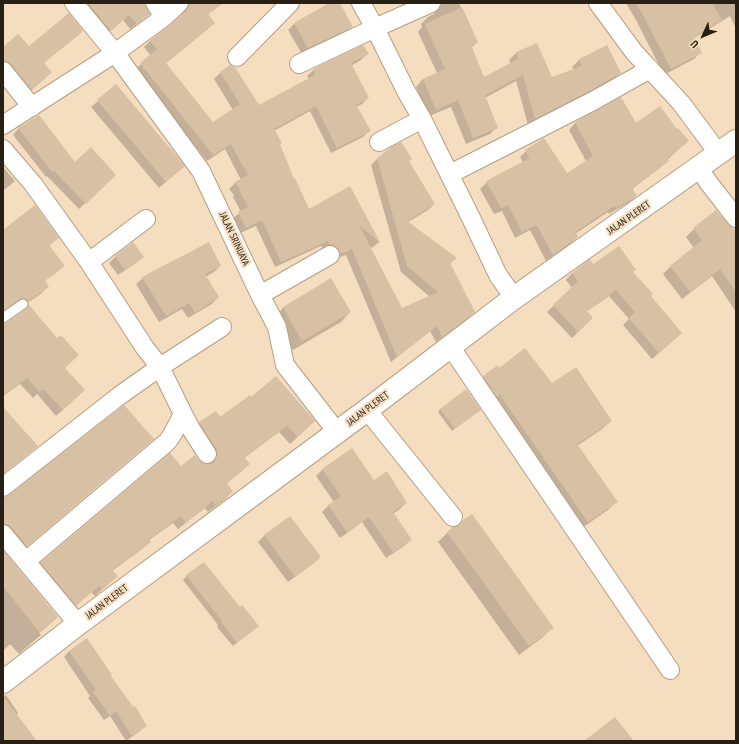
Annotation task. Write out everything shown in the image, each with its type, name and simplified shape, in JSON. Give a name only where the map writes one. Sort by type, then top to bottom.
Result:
[{"type":"main road","name":"JALAN PLERET","points":[[3,682],[78,624],[367,410],[514,298],[736,141]]},
{"type":"street","name":"JALAN SRINIJAYA","points":[[74,3],[115,53],[201,171],[277,328],[284,365],[337,432]]},
{"type":"street","points":[[3,125],[115,53],[159,10],[179,3]]},
{"type":"street","points":[[237,58],[290,3]]},
{"type":"street","points":[[361,3],[450,174],[498,275],[514,298]]},
{"type":"street","points":[[299,64],[431,3]]},
{"type":"street","points":[[598,3],[634,52],[680,103],[719,154]]},
{"type":"street","points":[[450,174],[593,102],[650,69]]},
{"type":"street","points":[[3,71],[32,107]]},
{"type":"street","points":[[379,142],[422,119]]},
{"type":"street","points":[[3,149],[33,184],[89,262],[145,348],[160,367],[191,429],[207,454]]},
{"type":"street","points":[[699,168],[736,218]]},
{"type":"street","points":[[89,262],[146,219]]},
{"type":"street","points":[[260,295],[330,255]]},
{"type":"street","points":[[3,487],[108,405],[160,367],[222,327]]},
{"type":"street","points":[[450,346],[670,670]]},
{"type":"street","points":[[367,410],[453,517]]},
{"type":"street","points":[[26,561],[167,442],[183,414]]},
{"type":"street","points":[[3,534],[78,624]]},
{"type":"lane","points":[[3,318],[23,304]]},
{"type":"building","points":[[88,3],[145,3],[150,14],[137,24],[129,15],[111,31]]},
{"type":"building","points":[[189,3],[223,3],[208,14],[215,23],[166,63],[213,122],[240,104],[220,72],[230,65],[235,67],[259,105],[315,75],[313,69],[363,45],[369,54],[351,63],[369,98],[356,105],[371,131],[337,148],[316,106],[274,129],[282,143],[280,144],[294,179],[295,178],[309,209],[350,186],[380,242],[359,225],[402,308],[438,292],[407,266],[377,158],[391,147],[401,142],[412,159],[409,161],[435,204],[407,221],[457,258],[450,263],[475,312],[442,337],[437,326],[397,357],[352,249],[340,254],[339,249],[330,245],[328,241],[281,262],[262,220],[246,228],[238,212],[248,207],[239,190],[240,189],[235,182],[248,175],[231,144],[213,155],[140,63],[157,49],[150,41],[186,11]]},
{"type":"building","points":[[329,3],[340,3],[353,27],[308,48],[294,23]]},
{"type":"building","points":[[636,3],[712,3],[722,20],[694,38],[702,53],[671,69]]},
{"type":"building","points":[[462,7],[478,42],[471,45],[484,77],[518,59],[516,52],[537,43],[552,77],[582,66],[579,59],[607,45],[621,73],[535,119],[523,75],[485,95],[498,128],[473,138],[458,100],[436,110],[423,79],[445,69],[425,24]]},
{"type":"building","points":[[69,13],[83,31],[44,63],[52,72],[32,90],[11,64],[7,61],[3,61],[3,47],[18,34],[29,46]]},
{"type":"building","points":[[116,84],[185,166],[166,182],[97,100]]},
{"type":"building","points":[[621,97],[636,123],[660,106],[677,129],[678,128],[689,141],[667,159],[669,161],[632,188],[637,196],[616,208],[614,206],[575,232],[578,237],[553,255],[537,225],[522,232],[508,205],[501,208],[486,181],[530,158],[525,150],[544,138],[567,173],[593,156],[575,122]]},
{"type":"building","points":[[39,115],[75,162],[91,147],[116,175],[86,204],[54,171],[52,172],[18,128]]},
{"type":"building","points":[[35,205],[59,238],[49,245],[65,266],[45,280],[49,287],[28,301],[25,298],[20,299],[3,311],[3,230]]},
{"type":"building","points":[[716,210],[732,228],[736,229],[736,292],[720,269],[690,292],[670,266],[702,240],[693,228]]},
{"type":"building","points":[[133,242],[144,257],[125,270],[115,256]]},
{"type":"building","points":[[209,242],[221,266],[205,274],[219,297],[195,313],[189,303],[166,316],[142,277]]},
{"type":"building","points":[[619,246],[636,270],[633,272],[653,294],[651,296],[682,333],[659,353],[629,318],[635,312],[616,290],[587,311],[593,318],[578,332],[553,305],[578,281],[572,273],[590,259],[593,264]]},
{"type":"building","points":[[331,278],[351,312],[302,341],[283,307]]},
{"type":"building","points":[[29,305],[57,338],[61,335],[79,355],[65,368],[85,390],[63,410],[43,389],[40,392],[27,378],[3,395],[3,324],[26,309]]},
{"type":"building","points":[[525,348],[552,383],[576,367],[612,421],[577,444],[618,502],[588,522],[500,395],[497,397],[483,376],[498,365],[499,368]]},
{"type":"building","points":[[276,376],[315,421],[298,437],[287,426],[244,457],[250,464],[227,483],[233,492],[215,505],[213,501],[186,523],[181,516],[149,539],[151,542],[112,570],[118,576],[103,589],[99,586],[76,606],[40,563],[170,453],[181,466],[195,455],[198,460],[203,463],[213,463],[217,454],[216,449],[199,422],[216,411],[220,417],[250,395],[251,397]]},
{"type":"building","points":[[466,389],[481,410],[455,429],[440,409]]},
{"type":"building","points":[[124,405],[154,439],[27,546],[11,527],[7,524],[3,524],[3,497],[9,495]]},
{"type":"building","points":[[3,407],[38,446],[3,474]]},
{"type":"building","points":[[352,448],[374,480],[387,471],[407,503],[393,512],[412,540],[393,552],[369,517],[347,532],[328,505],[341,496],[322,469]]},
{"type":"building","points":[[472,514],[554,628],[529,646],[447,532],[453,527],[459,525],[463,520]]},
{"type":"building","points":[[290,516],[321,557],[295,577],[264,535]]},
{"type":"building","points":[[3,550],[58,617],[40,633],[3,586]]},
{"type":"building","points":[[204,562],[240,607],[242,605],[259,626],[237,643],[186,575]]},
{"type":"building","points":[[87,638],[112,675],[111,676],[133,707],[135,706],[147,726],[132,736],[116,711],[110,716],[93,692],[96,690],[69,651]]},
{"type":"building","points":[[3,696],[37,741],[3,741]]},
{"type":"building","points":[[615,717],[634,741],[584,741]]}]
